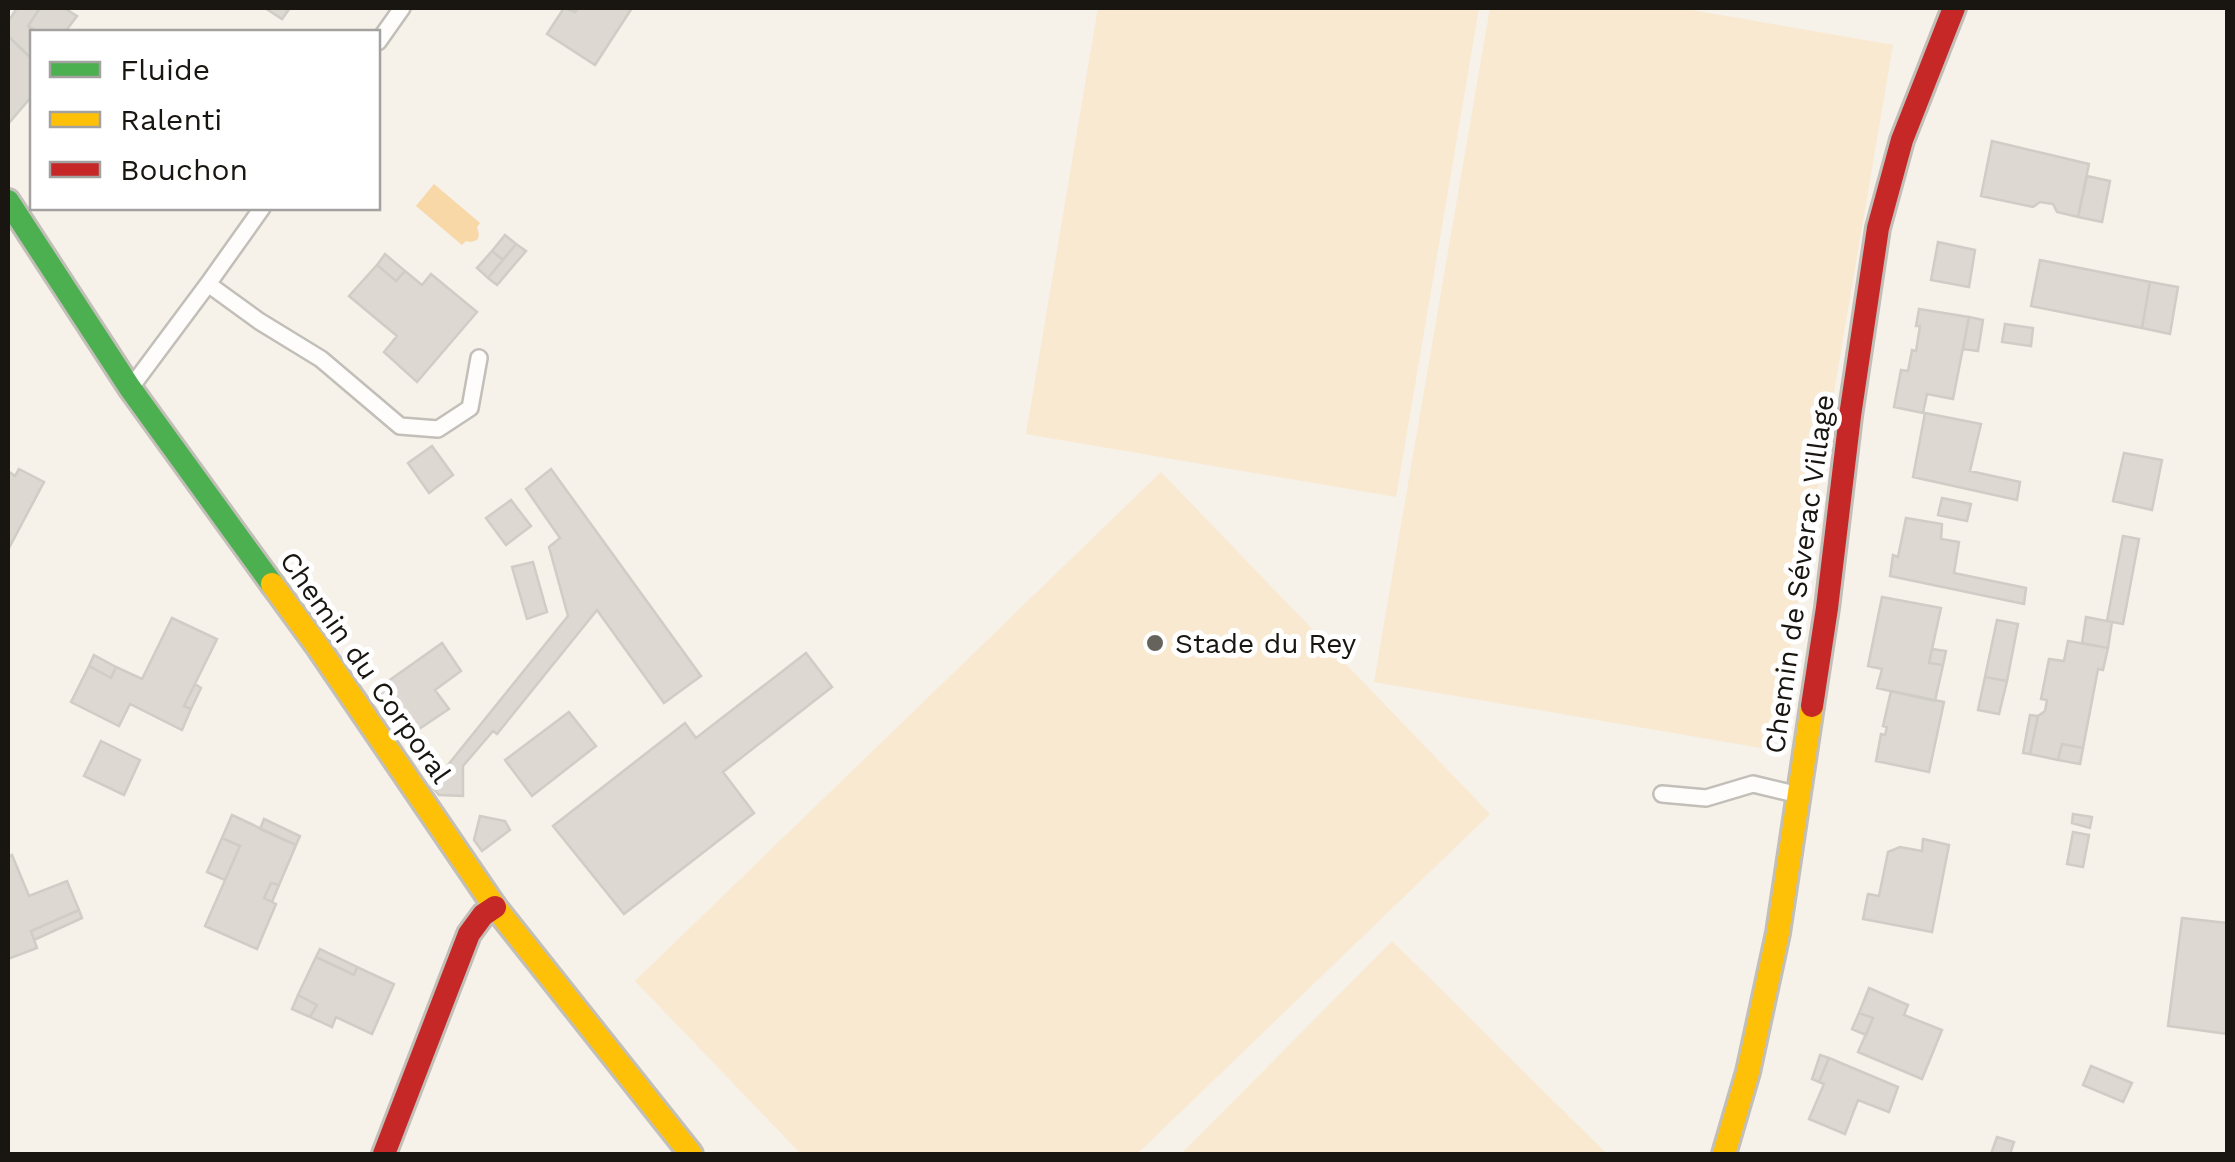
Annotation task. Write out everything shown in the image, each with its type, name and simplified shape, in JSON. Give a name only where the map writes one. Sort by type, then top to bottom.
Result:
[{"type":"street","name":"Chemin de Séverac Village","points":[[1724,1154],[1748,1072],[1778,932],[1828,608],[1860,341],[1878,228],[1902,140],[1954,8]]},
{"type":"street","name":"Chemin du Corporal","points":[[8,200],[130,388],[318,647],[495,907],[692,1154]]},
{"type":"street","points":[[384,1154],[469,934],[475,923],[495,907]]},
{"type":"lane","points":[[380,39],[402,8]]},
{"type":"lane","points":[[130,388],[261,210]]},
{"type":"lane","points":[[208,284],[321,359],[400,426],[438,429],[470,408],[479,358]]},
{"type":"lane","points":[[1662,794],[1706,798],[1752,784],[1799,794]]},
{"type":"shaded area","points":[[1098,8],[1479,8],[1396,497],[1026,434]]},
{"type":"shaded area","points":[[1490,8],[1680,8],[1893,45],[1773,750],[1374,682]]},
{"type":"shaded area","points":[[434,184],[480,223],[477,240],[462,245],[416,206]]},
{"type":"shaded area","name":"Stade du Rey","points":[[1161,472],[1490,814],[1137,1154],[801,1154],[635,981]]},
{"type":"shaded area","points":[[1392,941],[1607,1154],[1181,1154]]},
{"type":"building","points":[[17,8],[40,8],[28,26],[35,30],[30,30],[30,57],[8,36],[8,22]]},
{"type":"building","points":[[40,8],[64,8],[77,16],[66,30],[35,30],[28,26]]},
{"type":"building","points":[[265,8],[290,8],[282,19]]},
{"type":"building","points":[[564,8],[575,12],[578,8],[632,8],[595,65],[547,34]]},
{"type":"building","points":[[8,36],[30,57],[30,98],[8,124]]},
{"type":"building","points":[[1992,141],[2089,164],[2078,217],[2057,212],[2053,204],[2040,202],[2033,207],[1981,196]]},
{"type":"building","points":[[2087,176],[2110,181],[2102,222],[2078,217]]},
{"type":"building","points":[[505,235],[516,244],[503,260],[492,251]]},
{"type":"building","points":[[1938,242],[1975,250],[1969,287],[1931,280]]},
{"type":"building","points":[[516,244],[526,251],[497,285],[488,278]]},
{"type":"building","points":[[492,251],[503,260],[488,278],[477,268]]},
{"type":"building","points":[[385,254],[405,271],[396,281],[377,265]]},
{"type":"building","points":[[2040,260],[2150,282],[2142,328],[2031,306]]},
{"type":"building","points":[[377,265],[396,281],[405,271],[422,285],[431,274],[477,312],[417,382],[384,352],[397,336],[349,296]]},
{"type":"building","points":[[2150,282],[2178,287],[2170,334],[2142,328]]},
{"type":"building","points":[[1919,309],[1969,317],[1953,399],[1927,394],[1923,413],[1894,407],[1901,370],[1908,371],[1912,350],[1916,351]]},
{"type":"building","points":[[1969,317],[1983,320],[1978,351],[1963,349]]},
{"type":"building","points":[[2005,324],[2033,328],[2031,346],[2002,342]]},
{"type":"building","points":[[1925,413],[1981,424],[1970,471],[2020,482],[2017,500],[1913,477]]},
{"type":"building","points":[[432,446],[453,475],[429,493],[408,463]]},
{"type":"building","points":[[2124,453],[2162,460],[2152,510],[2113,501]]},
{"type":"building","points":[[19,469],[44,482],[9,548],[8,471],[15,476]]},
{"type":"building","points":[[551,469],[701,676],[664,703],[597,610],[497,734],[493,731],[463,766],[463,796],[439,795],[431,786],[568,616],[549,547],[560,538],[526,489]]},
{"type":"building","points":[[1942,498],[1971,504],[1967,521],[1938,515]]},
{"type":"building","points":[[511,500],[531,526],[506,545],[486,518]]},
{"type":"building","points":[[1906,518],[1942,524],[1941,539],[1959,542],[1954,573],[2026,588],[2024,604],[1890,576]]},
{"type":"building","points":[[2123,536],[2139,539],[2123,624],[2107,621]]},
{"type":"building","points":[[533,562],[547,612],[527,619],[512,567]]},
{"type":"building","points":[[1882,597],[1941,608],[1929,663],[1943,665],[1935,701],[1877,688],[1882,669],[1868,666]]},
{"type":"building","points":[[2086,617],[2112,622],[2108,648],[2082,643]]},
{"type":"building","points":[[172,618],[217,639],[184,706],[191,709],[182,730],[130,704],[119,726],[71,702],[89,666],[111,678],[116,667],[142,679]]},
{"type":"building","points":[[1997,620],[2018,624],[2007,681],[1985,677]]},
{"type":"building","points":[[2068,641],[2108,648],[2103,670],[2098,669],[2083,748],[2062,744],[2058,760],[2030,754],[2038,716],[2045,711],[2047,700],[2041,699],[2049,659],[2064,661]]},
{"type":"building","points":[[442,643],[461,671],[435,690],[449,709],[410,735],[377,689]]},
{"type":"building","points":[[1932,649],[1946,651],[1943,665],[1929,663]]},
{"type":"building","points":[[806,653],[832,687],[723,772],[754,813],[624,914],[553,826],[685,723],[696,738]]},
{"type":"building","points":[[94,655],[116,667],[111,678],[89,666]]},
{"type":"building","points":[[1985,677],[2007,681],[1999,714],[1978,710]]},
{"type":"building","points":[[195,684],[201,688],[191,709],[184,706]]},
{"type":"building","points":[[1891,691],[1944,702],[1929,772],[1876,761],[1881,734],[1885,735],[1887,727],[1883,726]]},
{"type":"building","points":[[569,712],[596,746],[532,796],[505,760]]},
{"type":"building","points":[[2030,715],[2038,716],[2030,754],[2023,753]]},
{"type":"building","points":[[101,741],[140,760],[124,795],[84,776]]},
{"type":"building","points":[[2062,744],[2083,748],[2080,764],[2058,760]]},
{"type":"building","points":[[2073,814],[2092,817],[2090,828],[2072,823]]},
{"type":"building","points":[[232,815],[296,845],[279,885],[271,883],[264,898],[276,904],[257,949],[205,926],[240,846],[222,838]]},
{"type":"building","points":[[480,816],[505,821],[510,830],[482,851],[474,840]]},
{"type":"building","points":[[264,819],[300,836],[296,845],[260,829]]},
{"type":"building","points":[[2073,832],[2089,835],[2083,867],[2067,864]]},
{"type":"building","points":[[222,838],[240,846],[225,880],[207,872]]},
{"type":"building","points":[[1923,839],[1949,845],[1932,932],[1863,919],[1868,894],[1879,896],[1888,852],[1900,847],[1922,851]]},
{"type":"building","points":[[12,855],[29,896],[67,881],[79,910],[31,931],[37,948],[8,959],[8,857]]},
{"type":"building","points":[[271,883],[279,885],[272,902],[264,898]]},
{"type":"building","points":[[79,910],[82,918],[34,940],[31,931]]},
{"type":"building","points":[[2182,918],[2228,923],[2228,1034],[2168,1026]]},
{"type":"building","points":[[320,949],[357,967],[354,975],[316,957]]},
{"type":"building","points":[[316,957],[354,975],[357,967],[394,984],[372,1034],[336,1017],[332,1027],[310,1017],[317,1005],[298,995]]},
{"type":"building","points":[[1869,988],[1908,1005],[1904,1015],[1942,1030],[1922,1079],[1858,1052],[1873,1018],[1859,1013]]},
{"type":"building","points":[[298,995],[317,1005],[310,1017],[292,1009]]},
{"type":"building","points":[[1859,1013],[1873,1018],[1866,1035],[1852,1029]]},
{"type":"building","points":[[1820,1055],[1829,1058],[1819,1082],[1812,1079]]},
{"type":"building","points":[[1829,1058],[1898,1087],[1889,1112],[1858,1100],[1845,1134],[1809,1119],[1824,1084],[1819,1082]]},
{"type":"building","points":[[2091,1066],[2132,1083],[2123,1102],[2083,1085]]},
{"type":"building","points":[[1997,1137],[2014,1142],[2010,1154],[1991,1154]]},
{"type":"traffic: fast","points":[[8,201],[130,388],[272,584]]},
{"type":"traffic: slow","points":[[272,584],[495,907],[691,1154]]},
{"type":"traffic: slow","points":[[1724,1154],[1748,1072],[1778,933],[1812,706]]},
{"type":"traffic: jam","points":[[1812,706],[1878,228],[1902,140],[1954,8]]},
{"type":"traffic: jam","points":[[384,1154],[469,934],[483,915],[495,907]]},
{"type":"place","name":"Stade du Rey","points":[[1155,643]]}]
